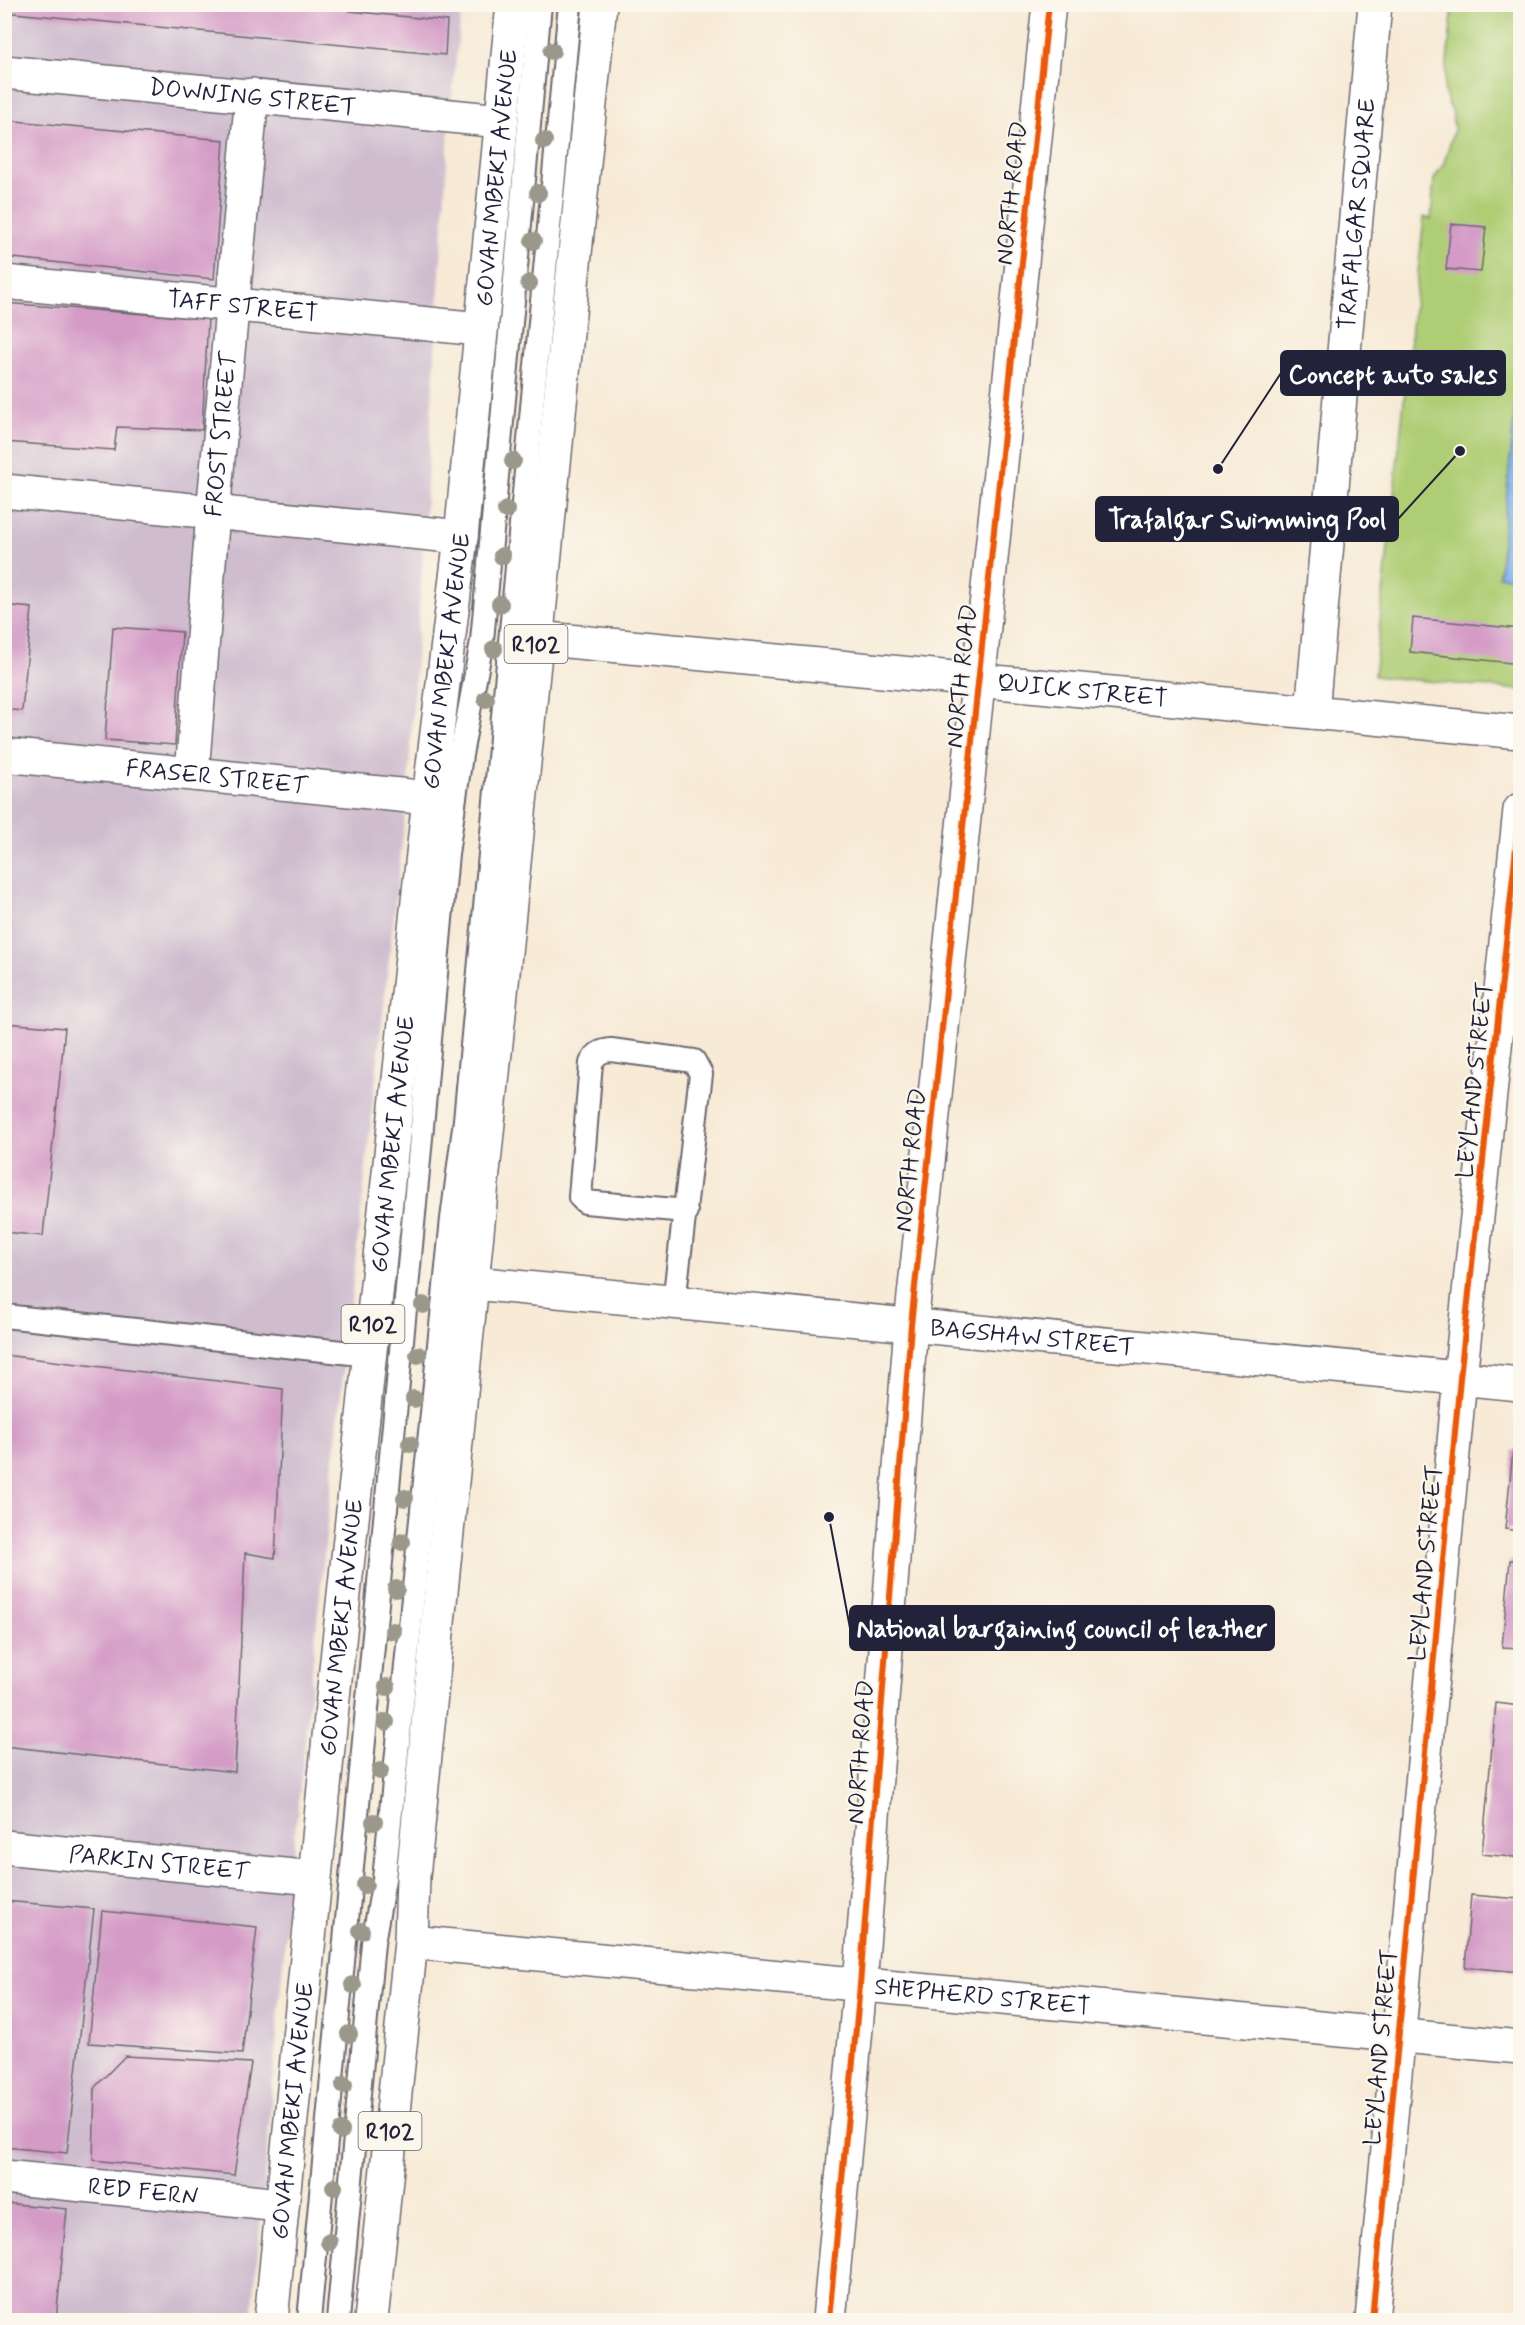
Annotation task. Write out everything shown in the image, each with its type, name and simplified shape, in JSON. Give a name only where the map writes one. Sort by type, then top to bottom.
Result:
[{"type":"street","name":"GOVAN MBEKI AVENUE","points":[[271,2320],[314,1878],[429,798],[461,537],[513,4]]},
{"type":"street","name":"R102","points":[[370,2320],[411,1942],[413,1877],[600,4]]},
{"type":"street","name":"NORTH ROAD","points":[[829,2320],[860,1985],[911,1325],[1049,4]]},
{"type":"street","name":"TRAFALGAR SQUARE","points":[[1312,712],[1375,4]]},
{"type":"street","name":"DOWNING STREET","points":[[4,72],[501,121]]},
{"type":"street","name":"FROST STREET","points":[[192,772],[213,513],[252,95]]},
{"type":"street","name":"TAFF STREET","points":[[4,282],[480,329]]},
{"type":"street","points":[[4,491],[461,537]]},
{"type":"street","name":"QUICK STREET","points":[[536,638],[1521,732]]},
{"type":"street","name":"FRASER STREET","points":[[4,755],[192,772],[429,798]]},
{"type":"street","name":"LEYLAND STREET","points":[[1372,2320],[1460,1378],[1521,810]]},
{"type":"street","name":"BAGSHAW STREET","points":[[473,1283],[1521,1384]]},
{"type":"street","name":"PARKIN STREET","points":[[4,1846],[314,1878]]},
{"type":"street","name":"SHEPHERD STREET","points":[[411,1942],[1521,2047]]},
{"type":"street","name":"RED FERN","points":[[4,2177],[281,2205]]},
{"type":"lane","points":[[309,2320],[447,854],[461,754],[482,641],[540,4]]},
{"type":"lane","points":[[338,2320],[373,1943],[384,1879],[452,1219],[466,1108],[570,4]]},
{"type":"lane","points":[[674,1302],[686,1211],[701,1074],[699,1066],[688,1059],[611,1050],[602,1051],[594,1056],[591,1063],[580,1197],[585,1202],[686,1211]]},
{"type":"lane","points":[[4,1316],[370,1355]]},
{"type":"shaded area","points":[[5,5],[462,5],[450,114],[408,789],[344,1364],[291,1872],[252,2320],[5,2320]]},
{"type":"green space","points":[[1453,5],[1520,5],[1520,690],[1374,676],[1424,217],[1431,219],[1434,179],[1444,163],[1454,130],[1452,114],[1444,91]]},
{"type":"water","points":[[1520,356],[1520,578],[1499,576]]},
{"type":"building","points":[[4,4],[351,4],[350,11],[447,21],[445,55],[4,12]]},
{"type":"building","points":[[4,120],[224,140],[214,279],[4,257]]},
{"type":"building","points":[[1451,224],[1486,227],[1481,272],[1446,269]]},
{"type":"building","points":[[4,303],[208,319],[202,430],[117,427],[114,450],[4,442]]},
{"type":"building","points":[[4,605],[32,608],[22,711],[4,709]]},
{"type":"building","points":[[1413,618],[1520,629],[1520,664],[1410,652]]},
{"type":"building","points":[[113,627],[182,632],[175,745],[105,740]]},
{"type":"building","points":[[4,1023],[65,1028],[43,1236],[4,1232]]},
{"type":"building","points":[[4,1355],[283,1389],[275,1558],[245,1553],[235,1772],[4,1746]]},
{"type":"building","points":[[1513,1450],[1520,1451],[1520,1531],[1505,1529]]},
{"type":"building","points":[[1510,1560],[1520,1561],[1520,1648],[1502,1647]]},
{"type":"building","points":[[1496,1703],[1520,1706],[1520,1858],[1482,1854]]},
{"type":"building","points":[[1471,1895],[1520,1899],[1520,1972],[1465,1967]]},
{"type":"building","points":[[4,1901],[94,1909],[67,2153],[4,2147]]},
{"type":"building","points":[[102,1911],[257,1927],[242,2054],[89,2043]]},
{"type":"building","points":[[125,2056],[251,2063],[234,2175],[93,2160],[95,2087]]},
{"type":"building","points":[[4,2203],[67,2209],[56,2320],[4,2320]]},
{"type":"cycle path","points":[[829,2320],[860,1985],[911,1325],[1049,4]]},
{"type":"cycle path","points":[[1372,2320],[1460,1378],[1520,810]]},
{"type":"place","name":"Trafalgar Swimming Pool","points":[[1460,451]]},
{"type":"place","name":"Concept auto sales","points":[[1218,469]]},
{"type":"place","name":"National bargaining council of leather","points":[[829,1517]]}]
